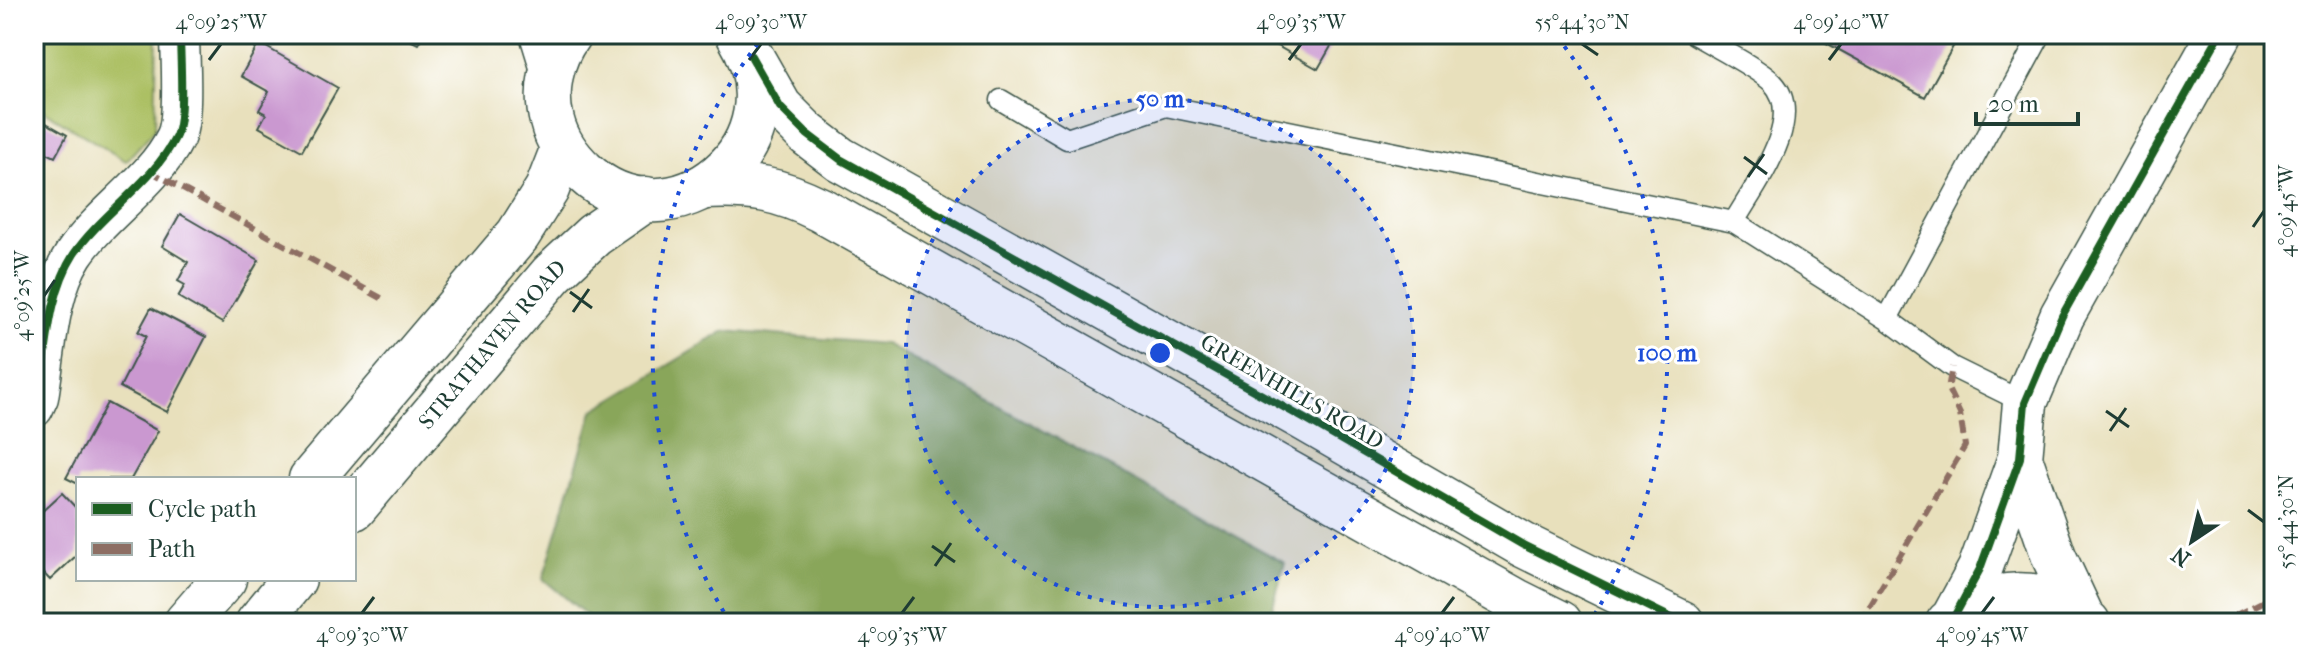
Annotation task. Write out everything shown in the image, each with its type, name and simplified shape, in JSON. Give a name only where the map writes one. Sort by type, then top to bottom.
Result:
[{"type":"street","points":[[34,408],[39,397],[54,309],[75,253],[150,171],[177,136],[180,34]]},
{"type":"street","points":[[569,34],[560,46],[545,54],[550,112],[563,148],[575,164],[599,183],[626,196],[646,199],[675,197],[703,187],[732,163],[752,131],[758,93],[745,45]]},
{"type":"street","points":[[1951,620],[1980,569],[2020,458],[2025,403],[2062,316],[2220,34]]},
{"type":"street","name":"GREENHILLS ROAD","points":[[745,45],[780,107],[807,134],[840,159],[1292,411],[1523,545],[1682,623]]},
{"type":"street","points":[[313,477],[518,235],[547,189],[563,148]]},
{"type":"street","points":[[703,187],[764,188],[796,197],[1560,623]]},
{"type":"street","name":"STRATHAVEN ROAD","points":[[356,506],[552,274],[594,235],[646,199]]},
{"type":"street","points":[[2020,458],[2054,557],[2085,620]]},
{"type":"street","points":[[186,623],[222,581]]},
{"type":"street","points":[[258,623],[292,581]]},
{"type":"street","points":[[1951,620],[1984,600],[2018,594],[2052,600],[2085,620]]},
{"type":"lane","points":[[1694,34],[1771,81],[1784,105],[1784,120],[1775,152],[1734,222]]},
{"type":"lane","points":[[1887,319],[2041,34]]},
{"type":"lane","points":[[1001,100],[1067,139],[1166,106],[1734,222],[1887,319],[1952,367],[2025,403]]},
{"type":"green space","points":[[34,34],[157,34],[155,129],[126,161],[34,105]]},
{"type":"green space","points":[[725,331],[885,344],[1285,563],[1268,623],[596,623],[543,579],[593,411]]},
{"type":"building","points":[[397,34],[423,34],[418,44]]},
{"type":"building","points":[[1256,34],[1338,34],[1318,69]]},
{"type":"building","points":[[1810,34],[1960,34],[1925,97]]},
{"type":"building","points":[[259,43],[338,88],[302,151],[259,127],[266,114],[259,110],[269,92],[241,76]]},
{"type":"building","points":[[34,116],[67,135],[55,157],[47,153],[34,176]]},
{"type":"building","points":[[180,214],[259,260],[222,323],[178,297],[185,285],[178,281],[188,262],[162,246]]},
{"type":"building","points":[[151,308],[206,337],[167,412],[120,387],[146,336],[138,332]]},
{"type":"building","points":[[107,403],[158,431],[132,477],[76,477],[76,483],[66,478]]},
{"type":"building","points":[[62,493],[76,508],[76,556],[50,580],[34,563],[34,513],[37,516]]},
{"type":"marked path","points":[[150,171],[385,300]]},
{"type":"marked path","points":[[1860,623],[1965,446],[1960,414],[1948,389],[1952,367]]},
{"type":"marked path","points":[[2220,623],[2274,596]]},
{"type":"cycle path","points":[[34,408],[39,397],[54,305],[65,270],[85,239],[154,169],[175,138],[181,103],[180,34]]},
{"type":"cycle path","points":[[1954,617],[1980,569],[2020,458],[2025,403],[2062,316],[2220,34]]},
{"type":"cycle path","points":[[751,56],[780,107],[807,134],[840,159],[1305,419],[1523,545],[1682,623]]}]
